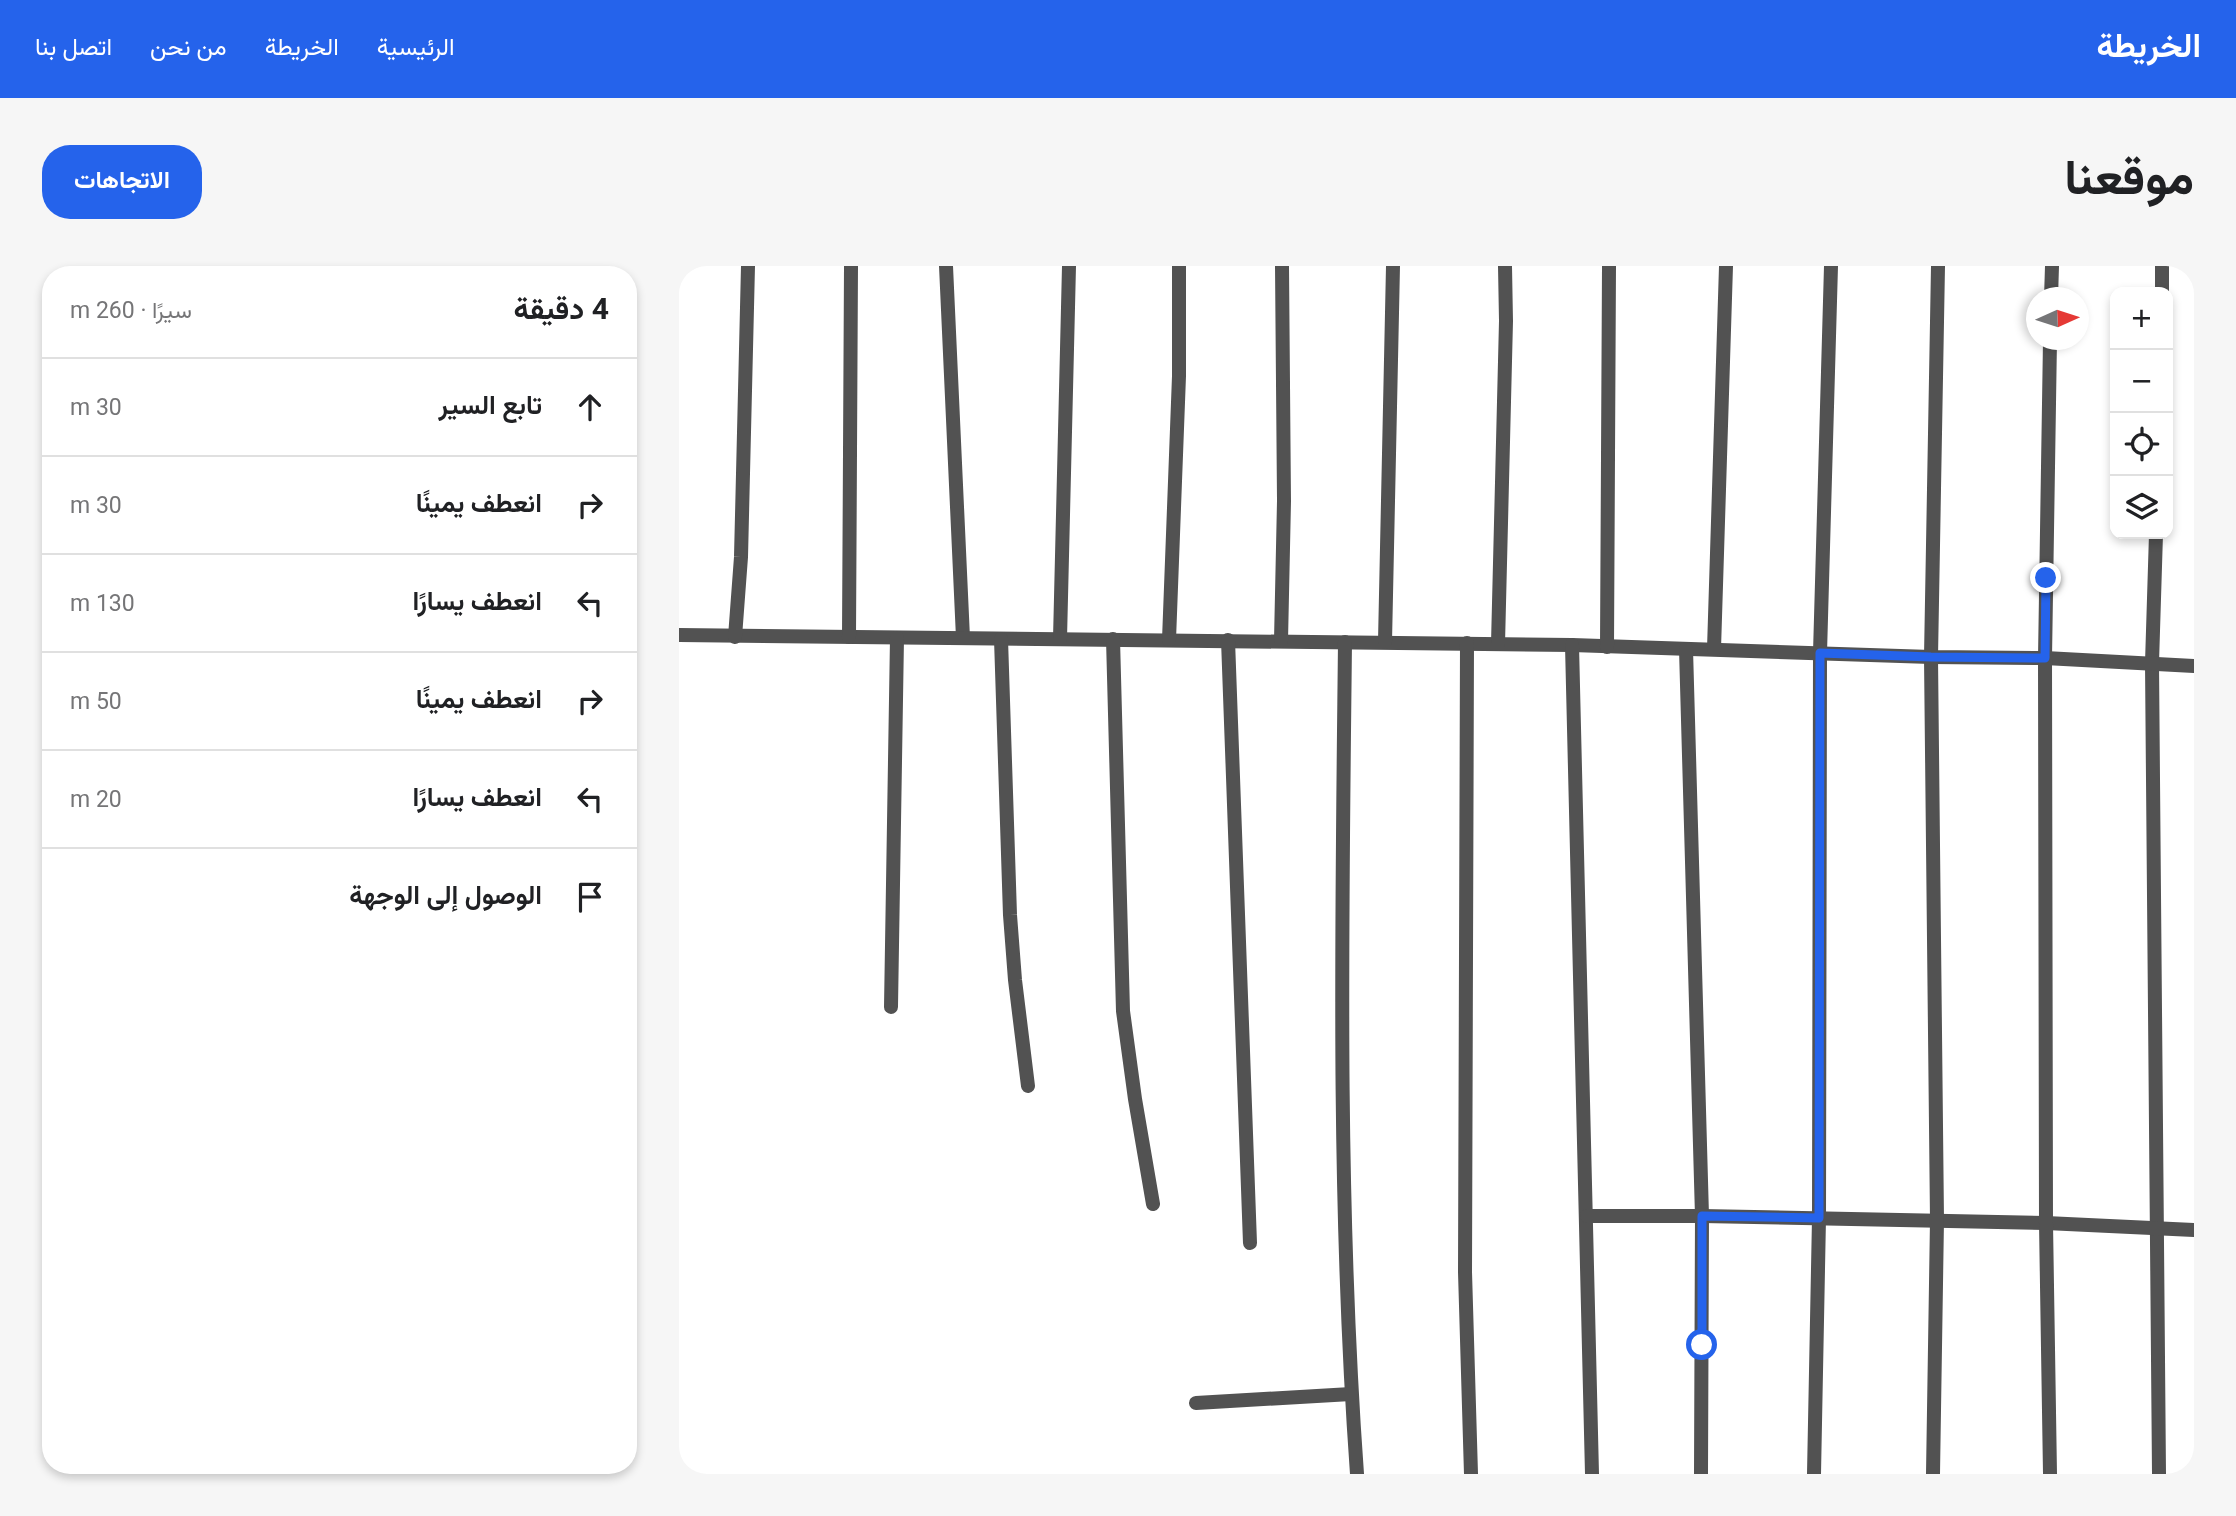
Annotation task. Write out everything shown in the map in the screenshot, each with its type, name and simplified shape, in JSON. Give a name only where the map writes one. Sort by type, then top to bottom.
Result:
[{"type":"street","points":[[735,637],[741,557],[748,266]]},
{"type":"street","points":[[849,637],[851,266]]},
{"type":"street","points":[[946,266],[963,638]]},
{"type":"street","points":[[1060,639],[1069,266]]},
{"type":"street","points":[[1170,640],[1179,376],[1179,266]]},
{"type":"street","points":[[1281,641],[1284,501],[1282,266]]},
{"type":"street","points":[[1385,642],[1393,266]]},
{"type":"street","points":[[1498,644],[1505,266]]},
{"type":"street","points":[[1607,647],[1609,266]]},
{"type":"street","points":[[1714,649],[1726,266]]},
{"type":"street","points":[[1814,1474],[1819,1218],[1820,653],[1831,266]]},
{"type":"street","points":[[1933,1474],[1937,1220],[1931,657],[1938,266]]},
{"type":"street","points":[[2051,287],[2052,266]]},
{"type":"street","points":[[2162,266],[2162,287]]},
{"type":"street","points":[[2050,350],[2045,658],[2046,1223],[2050,1474]]},
{"type":"street","points":[[2155,539],[2152,663],[2159,1474]]},
{"type":"street","points":[[679,635],[1572,645],[1931,657],[2045,658],[2194,666]]},
{"type":"street","points":[[891,1007],[897,638]]},
{"type":"street","points":[[1001,639],[1010,915],[1028,1086]]},
{"type":"street","points":[[1113,639],[1123,1011],[1153,1204]]},
{"type":"street","points":[[1228,640],[1250,1243]]},
{"type":"street","points":[[1345,642],[1341,1023],[1344,1205],[1351,1394],[1357,1474]]},
{"type":"street","points":[[1467,643],[1465,1272],[1471,1474]]},
{"type":"street","points":[[1572,645],[1593,1474]]},
{"type":"street","points":[[1686,649],[1702,1216],[1701,1474]]},
{"type":"street","points":[[1587,1216],[1937,1220],[2194,1230]]},
{"type":"street","points":[[1196,1404],[1351,1394]]},
{"type":"route","points":[[1702,1345],[1702,1216],[1819,1218],[1820,653],[2045,658],[2046,578]]}]
